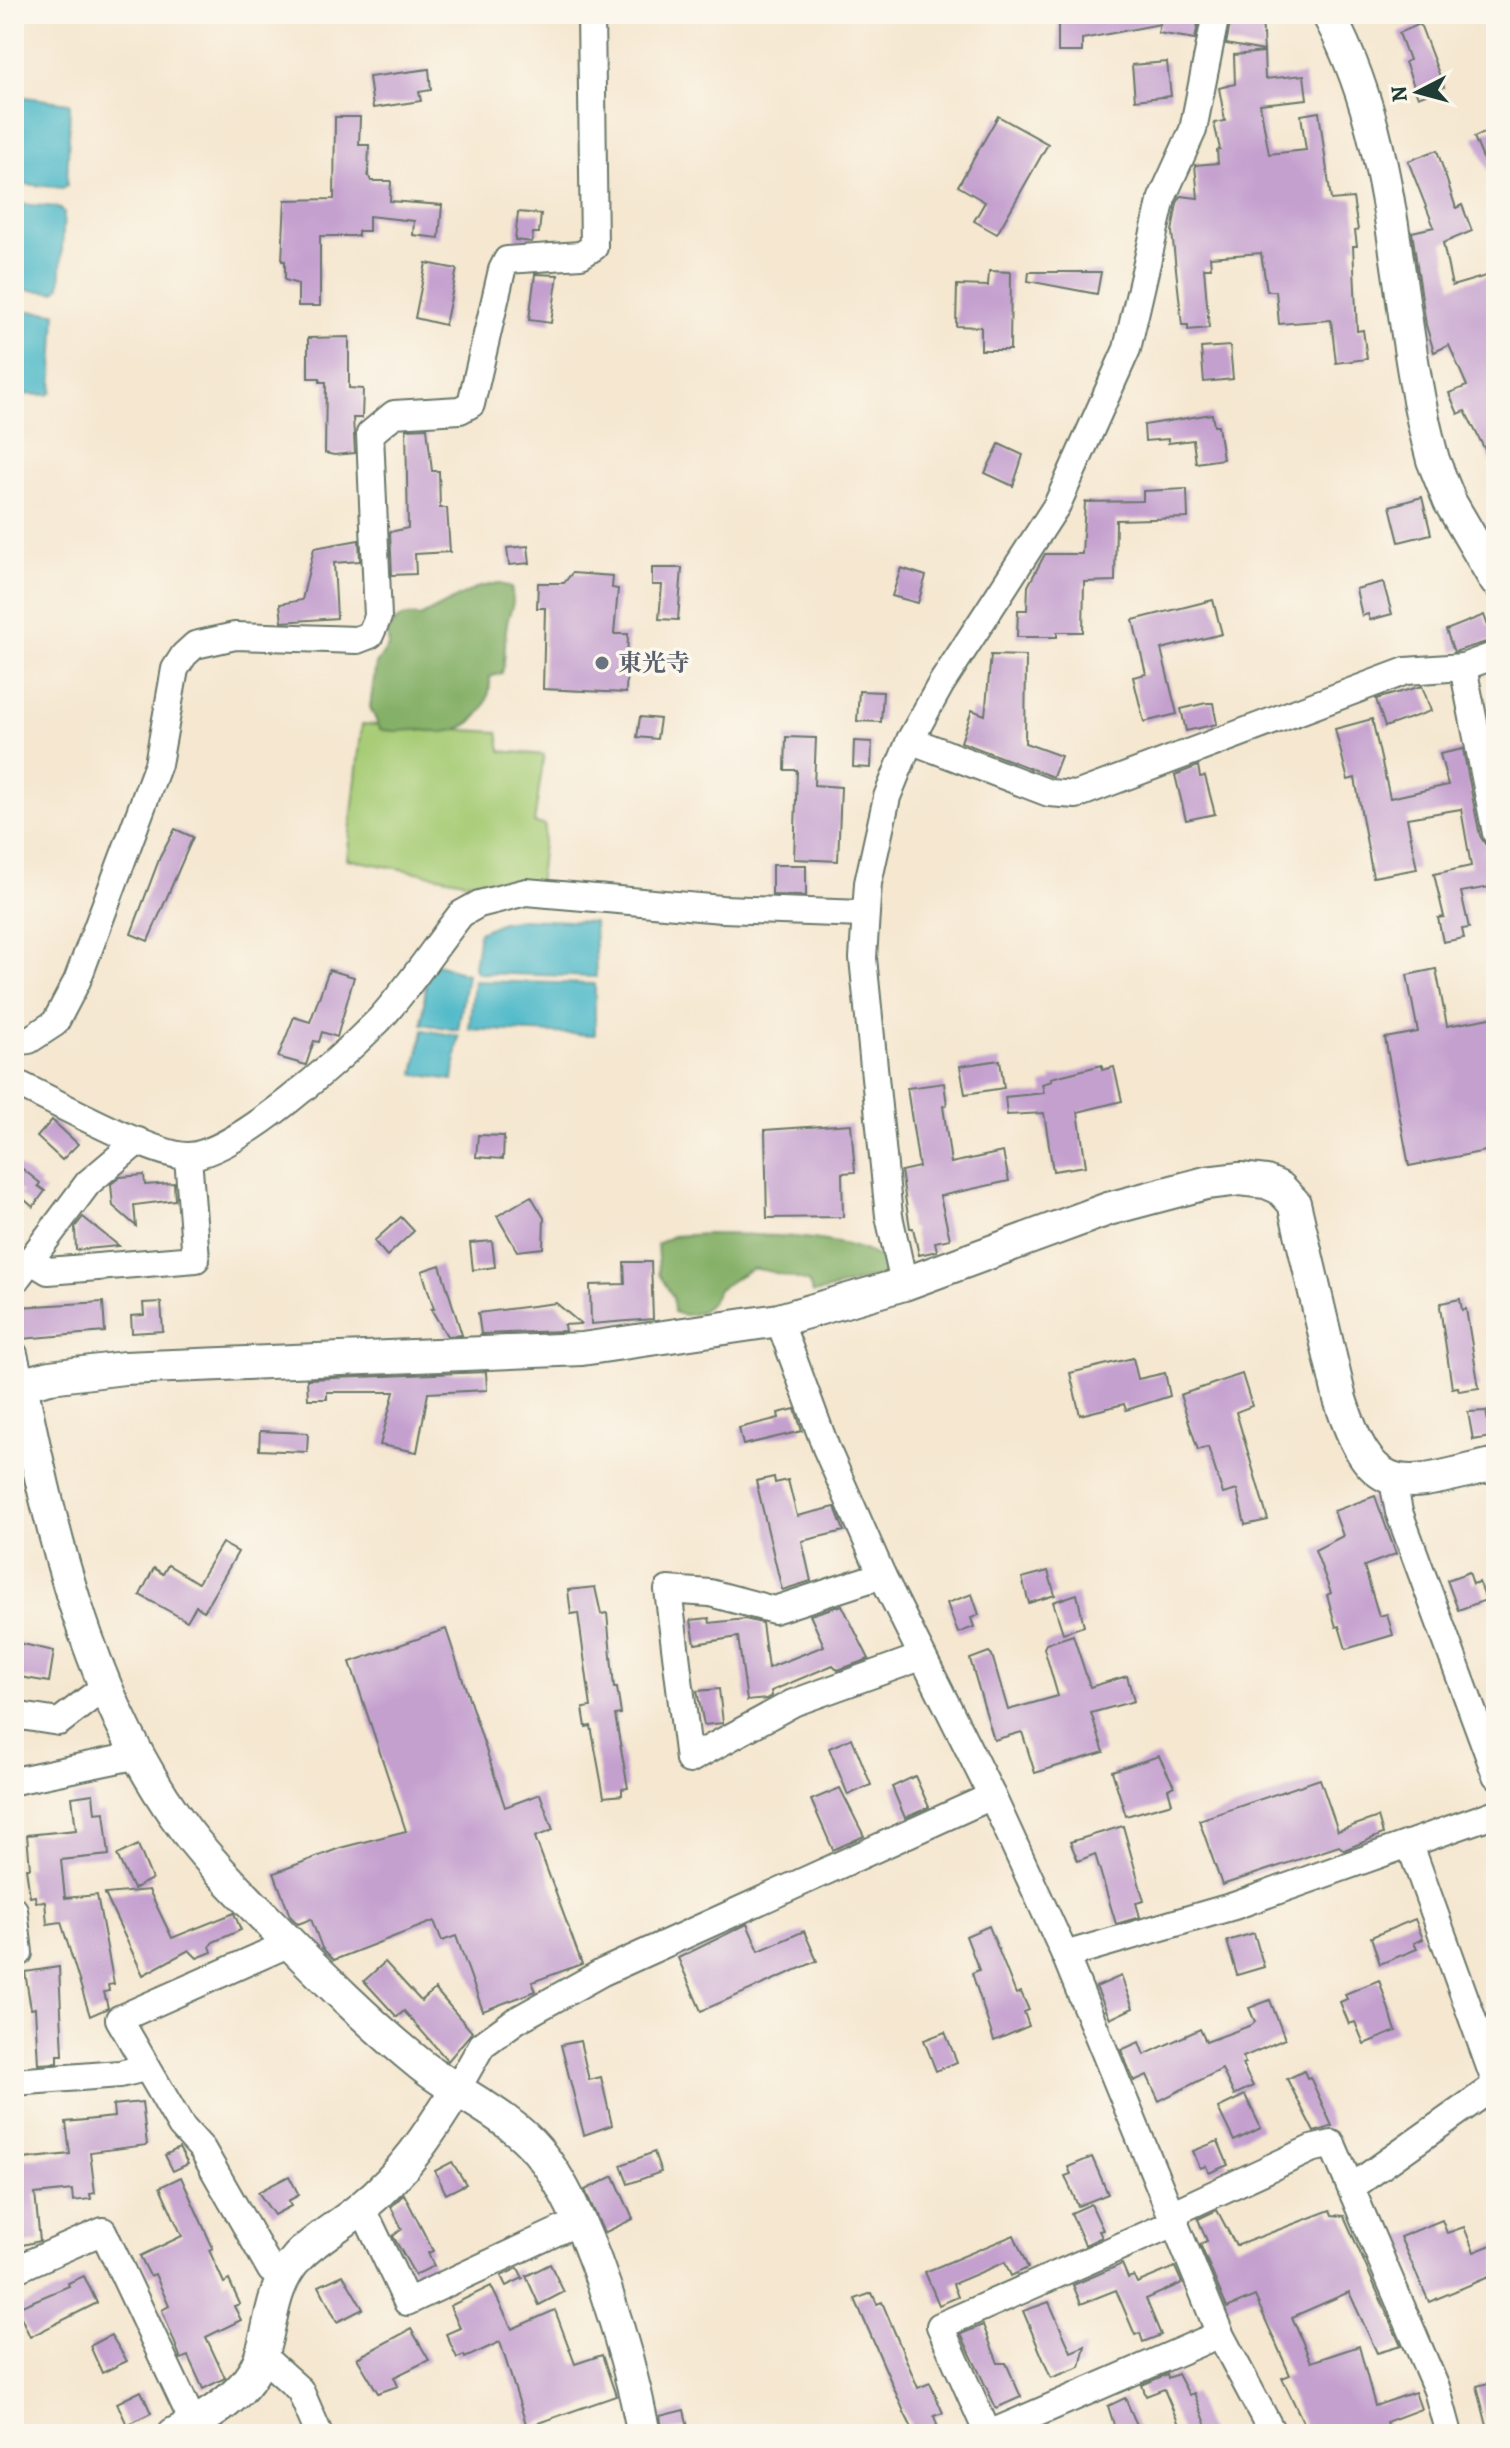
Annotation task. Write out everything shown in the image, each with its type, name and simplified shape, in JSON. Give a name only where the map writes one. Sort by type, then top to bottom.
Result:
[{"type":"street","points":[[14,1042],[29,1040],[55,1023],[77,981],[158,764],[175,669],[184,655],[195,645],[235,636],[357,640],[370,635],[378,617],[370,434],[394,414],[460,410],[471,404],[502,270],[507,260],[581,255],[594,247],[591,14]]},
{"type":"street","points":[[904,1284],[889,1216],[865,1002],[863,914],[887,797],[910,740],[995,596],[1057,505],[1127,349],[1157,217],[1193,130],[1216,14]]},
{"type":"street","points":[[1328,14],[1360,85],[1377,141],[1425,431],[1433,460],[1450,502],[1496,581]]},
{"type":"street","points":[[910,740],[1049,793],[1076,795],[1406,671],[1463,667],[1496,655]]},
{"type":"street","points":[[1463,667],[1496,833]]},
{"type":"street","points":[[14,1082],[138,1141],[188,1157],[215,1149],[276,1110],[380,1018],[461,914],[479,904],[526,892],[722,909],[863,914]]},
{"type":"street","points":[[14,1282],[88,1183],[138,1141]]},
{"type":"street","points":[[30,1260],[48,1271],[196,1259],[188,1157]]},
{"type":"street","points":[[644,2434],[612,2311],[578,2222],[556,2175],[538,2151],[516,2127],[421,2065],[290,1943],[196,1843],[162,1796],[139,1755],[107,1685],[62,1563],[16,1375],[582,1349],[779,1320],[904,1284],[1147,1196],[1240,1179],[1266,1182],[1280,1188],[1294,1203],[1350,1429],[1372,1464],[1393,1481],[1409,1484],[1496,1464]]},
{"type":"street","points":[[779,1320],[826,1448],[882,1575],[992,1796],[1065,1955],[1220,2334],[1273,2434]]},
{"type":"street","points":[[1393,1481],[1399,1512],[1496,1775]]},
{"type":"street","points":[[882,1575],[774,1610],[710,1593],[668,1590],[689,1760],[793,1703],[921,1657]]},
{"type":"street","points":[[14,1715],[59,1722],[107,1685]]},
{"type":"street","points":[[14,1781],[139,1755]]},
{"type":"street","points":[[14,2270],[103,2231],[184,2429],[227,2403],[262,2356],[272,2299],[282,2278],[308,2248],[362,2207],[418,2153],[482,2045],[515,2021],[591,1979],[992,1796]]},
{"type":"street","points":[[1065,1955],[1234,1906],[1496,1813]]},
{"type":"street","points":[[1352,2187],[1496,2084],[1410,1845]]},
{"type":"street","points":[[14,1910],[19,1953]]},
{"type":"street","points":[[282,2278],[271,2270],[202,2149],[181,2126],[119,2019],[290,1943]]},
{"type":"street","points":[[14,2082],[120,2074],[145,2068]]},
{"type":"street","points":[[1220,2334],[989,2434],[940,2326],[1175,2218],[1311,2149],[1332,2144],[1437,2390],[1449,2434]]},
{"type":"street","points":[[362,2207],[407,2302],[578,2222]]},
{"type":"street","points":[[262,2356],[300,2390],[319,2434]]},
{"type":"green space","points":[[498,583],[511,588],[513,599],[502,673],[490,677],[488,697],[479,714],[464,726],[443,732],[380,729],[370,707],[376,664],[389,645],[387,632],[391,627],[401,618],[420,617],[476,588]]},
{"type":"green space","points":[[362,724],[498,732],[501,751],[544,755],[534,823],[545,825],[538,888],[464,881],[347,859]]},
{"type":"green space","points":[[673,1236],[776,1236],[831,1242],[875,1255],[890,1266],[886,1275],[813,1293],[808,1282],[752,1269],[718,1289],[712,1302],[701,1311],[688,1315],[674,1312],[673,1297],[659,1274],[657,1244]]},
{"type":"water","points":[[25,97],[70,103],[67,185],[63,188],[14,183],[15,103]]},
{"type":"water","points":[[19,204],[58,207],[64,212],[60,287],[55,292],[14,289],[14,208]]},
{"type":"water","points":[[14,310],[56,313],[52,392],[48,395],[14,394]]},
{"type":"water","points":[[521,919],[594,922],[596,977],[477,973],[474,967],[479,932],[502,922]]},
{"type":"water","points":[[434,963],[467,974],[458,1030],[422,1024],[426,983]]},
{"type":"water","points":[[474,981],[595,984],[595,1035],[469,1029]]},
{"type":"water","points":[[423,1030],[459,1036],[453,1080],[414,1074]]},
{"type":"building","points":[[1058,14],[1200,14],[1195,39],[1158,33],[1160,24],[1082,39],[1082,52],[1058,52]]},
{"type":"building","points":[[1262,17],[1264,51],[1226,44],[1231,19]]},
{"type":"building","points":[[1420,24],[1444,87],[1418,97],[1405,62],[1409,60],[1399,33]]},
{"type":"building","points":[[1264,52],[1265,79],[1304,75],[1307,99],[1260,104],[1269,154],[1306,150],[1301,115],[1319,112],[1331,200],[1353,198],[1358,230],[1355,231],[1357,246],[1353,246],[1357,331],[1363,330],[1367,359],[1336,363],[1331,320],[1279,324],[1276,291],[1267,291],[1261,253],[1210,257],[1211,268],[1204,268],[1209,328],[1188,330],[1188,325],[1182,325],[1172,232],[1177,203],[1181,196],[1198,198],[1195,165],[1218,163],[1217,150],[1220,149],[1214,123],[1225,121],[1219,88],[1235,84],[1234,55]]},
{"type":"building","points":[[1167,62],[1171,96],[1135,100],[1132,65]]},
{"type":"building","points":[[429,69],[431,90],[419,92],[421,101],[373,108],[369,77]]},
{"type":"building","points":[[998,116],[1048,144],[997,234],[974,221],[985,202],[958,186]]},
{"type":"building","points":[[335,117],[360,117],[359,145],[369,145],[368,175],[371,181],[391,181],[390,201],[442,205],[439,238],[413,235],[414,221],[369,216],[369,231],[358,231],[358,236],[320,236],[320,306],[298,306],[298,284],[285,280],[285,261],[282,261],[285,200],[334,199]]},
{"type":"building","points":[[1496,128],[1496,189],[1474,137]]},
{"type":"building","points":[[1437,150],[1456,208],[1462,205],[1472,231],[1443,243],[1452,286],[1496,273],[1496,471],[1465,411],[1458,414],[1449,393],[1467,386],[1449,345],[1434,352],[1426,325],[1412,232],[1434,227],[1408,161]]},
{"type":"building","points":[[518,212],[541,214],[539,233],[533,233],[532,242],[515,240]]},
{"type":"building","points":[[426,263],[457,269],[445,325],[415,318]]},
{"type":"building","points":[[989,271],[1011,272],[1010,350],[981,350],[981,327],[956,326],[957,285],[988,286]]},
{"type":"building","points":[[1029,272],[1101,272],[1097,294],[1028,281]]},
{"type":"building","points":[[535,274],[558,275],[551,323],[529,320]]},
{"type":"building","points":[[349,337],[349,388],[363,389],[362,418],[353,418],[355,453],[334,455],[325,453],[326,382],[320,382],[320,378],[308,378],[308,338]]},
{"type":"building","points":[[1230,346],[1233,379],[1204,382],[1201,348]]},
{"type":"building","points":[[1212,414],[1214,426],[1218,426],[1223,459],[1196,463],[1193,440],[1168,443],[1168,439],[1145,441],[1144,425]]},
{"type":"building","points":[[427,428],[432,471],[439,471],[440,508],[447,508],[450,552],[415,554],[416,574],[392,575],[390,532],[408,528],[406,429]]},
{"type":"building","points":[[999,444],[1023,455],[1013,486],[985,473]]},
{"type":"building","points":[[1187,489],[1188,518],[1116,520],[1115,581],[1084,582],[1083,632],[1057,632],[1057,637],[1017,637],[1018,610],[1027,610],[1028,586],[1045,554],[1082,554],[1085,502],[1143,501],[1143,491]]},
{"type":"building","points":[[1422,497],[1431,534],[1399,542],[1390,506]]},
{"type":"building","points":[[359,540],[360,561],[334,563],[337,618],[282,622],[280,604],[302,600],[314,548]]},
{"type":"building","points":[[528,546],[530,563],[509,565],[507,548]]},
{"type":"building","points":[[652,568],[682,568],[678,620],[659,619],[662,585],[652,585]]},
{"type":"building","points":[[901,568],[926,576],[918,603],[892,596]]},
{"type":"building","points":[[572,573],[613,576],[612,588],[618,589],[614,634],[628,634],[626,693],[543,689],[545,608],[537,608],[538,583],[564,583]]},
{"type":"building","points":[[1383,582],[1392,614],[1370,620],[1368,614],[1362,616],[1356,589]]},
{"type":"building","points":[[1213,600],[1222,634],[1161,649],[1177,714],[1144,722],[1133,677],[1146,674],[1133,620]]},
{"type":"building","points":[[1484,615],[1488,626],[1496,623],[1496,639],[1454,652],[1446,630]]},
{"type":"building","points":[[991,655],[1026,656],[1025,743],[1061,756],[1053,777],[961,742],[972,710],[985,715]]},
{"type":"building","points":[[1422,686],[1431,711],[1385,727],[1376,699]]},
{"type":"building","points":[[859,691],[883,692],[881,722],[857,721]]},
{"type":"building","points":[[1213,703],[1217,724],[1186,731],[1181,709]]},
{"type":"building","points":[[640,717],[660,719],[657,739],[637,737]]},
{"type":"building","points":[[1372,719],[1390,798],[1448,785],[1440,754],[1463,749],[1480,836],[1485,844],[1494,848],[1496,860],[1496,886],[1461,892],[1469,928],[1462,929],[1464,938],[1443,942],[1438,918],[1444,917],[1434,874],[1471,866],[1461,809],[1407,818],[1417,869],[1373,877],[1355,778],[1348,780],[1335,729]]},
{"type":"building","points":[[786,737],[816,738],[814,785],[841,787],[838,861],[794,859],[797,770],[785,770]]},
{"type":"building","points":[[854,741],[872,742],[871,768],[853,767]]},
{"type":"building","points":[[1198,766],[1200,777],[1205,776],[1215,814],[1186,820],[1175,775]]},
{"type":"building","points":[[175,829],[193,837],[148,941],[131,934],[160,857]]},
{"type":"building","points":[[772,865],[806,865],[806,896],[772,895]]},
{"type":"building","points":[[1436,969],[1447,1026],[1496,1017],[1496,1149],[1409,1166],[1385,1038],[1418,1032],[1407,975]]},
{"type":"building","points":[[329,970],[354,977],[337,1037],[322,1032],[319,1042],[314,1041],[306,1065],[278,1057],[294,1017],[310,1022]]},
{"type":"building","points":[[1000,1060],[1004,1088],[965,1094],[960,1066]]},
{"type":"building","points":[[1102,1065],[1102,1070],[1114,1067],[1122,1101],[1078,1112],[1086,1166],[1053,1171],[1044,1113],[1007,1115],[1005,1097],[1044,1093],[1042,1084],[1052,1081],[1051,1078]]},
{"type":"building","points":[[944,1083],[947,1105],[943,1106],[951,1163],[1003,1152],[1009,1181],[940,1196],[950,1239],[935,1242],[937,1251],[919,1255],[913,1228],[910,1228],[901,1171],[919,1167],[907,1088]]},
{"type":"building","points":[[52,1120],[78,1144],[62,1160],[37,1137]]},
{"type":"building","points":[[851,1124],[855,1172],[842,1173],[843,1217],[767,1218],[765,1130]]},
{"type":"building","points":[[478,1135],[504,1136],[503,1159],[476,1157]]},
{"type":"building","points":[[14,1162],[40,1183],[38,1186],[45,1191],[33,1207],[19,1195],[22,1192],[14,1185]]},
{"type":"building","points":[[144,1175],[145,1185],[174,1183],[175,1200],[134,1205],[136,1226],[113,1206],[111,1184],[120,1177]]},
{"type":"building","points":[[531,1196],[544,1218],[543,1248],[517,1251],[497,1216]]},
{"type":"building","points":[[83,1217],[119,1246],[76,1250],[75,1227]]},
{"type":"building","points":[[401,1217],[414,1231],[387,1256],[374,1241]]},
{"type":"building","points":[[492,1241],[495,1267],[473,1270],[470,1243]]},
{"type":"building","points":[[624,1262],[651,1262],[653,1319],[591,1324],[590,1285],[625,1284]]},
{"type":"building","points":[[440,1265],[462,1335],[447,1336],[431,1309],[434,1309],[422,1271]]},
{"type":"building","points":[[1460,1299],[1462,1310],[1466,1309],[1479,1388],[1459,1391],[1458,1387],[1452,1388],[1440,1307],[1441,1303]]},
{"type":"building","points":[[103,1302],[105,1332],[21,1339],[18,1307]]},
{"type":"building","points":[[161,1302],[163,1331],[132,1333],[131,1316],[144,1315],[143,1303]]},
{"type":"building","points":[[556,1303],[581,1324],[564,1325],[565,1331],[481,1334],[478,1313]]},
{"type":"building","points":[[1133,1358],[1138,1379],[1165,1373],[1170,1396],[1126,1410],[1124,1404],[1080,1415],[1070,1373]]},
{"type":"building","points":[[486,1372],[487,1390],[428,1393],[417,1452],[380,1445],[394,1392],[327,1392],[327,1399],[308,1399],[307,1379]]},
{"type":"building","points":[[1242,1374],[1252,1406],[1236,1412],[1268,1520],[1245,1525],[1237,1490],[1223,1494],[1208,1447],[1198,1450],[1180,1395]]},
{"type":"building","points":[[795,1409],[802,1431],[743,1445],[739,1428],[779,1418],[778,1413]]},
{"type":"building","points":[[1486,1411],[1491,1437],[1473,1440],[1468,1412]]},
{"type":"building","points":[[260,1431],[308,1433],[307,1452],[259,1450]]},
{"type":"building","points":[[774,1477],[775,1483],[788,1480],[797,1516],[835,1507],[844,1531],[802,1541],[811,1581],[782,1590],[756,1481]]},
{"type":"building","points":[[1375,1496],[1396,1554],[1364,1566],[1379,1616],[1387,1614],[1393,1635],[1346,1649],[1339,1626],[1336,1627],[1327,1595],[1331,1593],[1315,1550],[1343,1536],[1334,1511]]},
{"type":"building","points":[[222,1543],[238,1552],[204,1611],[196,1606],[187,1621],[140,1595],[154,1568],[163,1574],[168,1565],[198,1583]]},
{"type":"building","points":[[1048,1571],[1055,1595],[1029,1603],[1022,1578]]},
{"type":"building","points":[[1469,1572],[1473,1584],[1479,1582],[1486,1600],[1458,1610],[1447,1580]]},
{"type":"building","points":[[595,1587],[601,1614],[607,1613],[614,1688],[617,1688],[621,1714],[615,1715],[628,1788],[622,1789],[622,1795],[604,1797],[591,1726],[586,1727],[583,1708],[591,1707],[578,1613],[571,1614],[568,1590]]},
{"type":"building","points":[[972,1594],[979,1615],[971,1618],[974,1627],[958,1633],[947,1603]]},
{"type":"building","points":[[1077,1594],[1084,1626],[1063,1633],[1053,1602]]},
{"type":"building","points":[[842,1605],[869,1659],[838,1670],[833,1665],[771,1691],[772,1696],[767,1699],[747,1701],[738,1637],[695,1644],[691,1620],[709,1618],[710,1623],[745,1619],[762,1623],[768,1668],[824,1646],[810,1615]]},
{"type":"building","points":[[446,1629],[505,1807],[540,1794],[553,1830],[535,1837],[582,1964],[532,1982],[536,1991],[483,2011],[456,1936],[442,1941],[434,1921],[334,1960],[322,1948],[311,1919],[298,1924],[290,1916],[274,1873],[340,1848],[406,1831],[350,1662]]},
{"type":"building","points":[[1073,1635],[1090,1687],[1127,1676],[1134,1701],[1091,1713],[1104,1752],[1035,1773],[1022,1732],[994,1740],[970,1659],[989,1652],[992,1655],[1008,1710],[1058,1696],[1044,1648],[1046,1644]]},
{"type":"building","points":[[14,1642],[54,1651],[49,1682],[14,1676]]},
{"type":"building","points":[[719,1689],[723,1723],[704,1725],[697,1691]]},
{"type":"building","points":[[852,1738],[871,1785],[848,1795],[829,1748]]},
{"type":"building","points":[[1159,1756],[1174,1786],[1168,1789],[1172,1803],[1126,1816],[1112,1771]]},
{"type":"building","points":[[915,1776],[929,1807],[905,1818],[892,1787]]},
{"type":"building","points":[[1320,1779],[1338,1831],[1378,1817],[1383,1834],[1344,1850],[1339,1846],[1222,1885],[1199,1820]]},
{"type":"building","points":[[840,1788],[864,1836],[833,1850],[811,1800]]},
{"type":"building","points":[[93,1794],[95,1813],[104,1812],[109,1855],[61,1860],[65,1898],[97,1895],[114,1984],[108,1985],[109,1991],[104,1992],[108,2008],[90,2016],[61,1922],[47,1924],[45,1901],[36,1902],[35,1896],[30,1897],[26,1868],[30,1868],[27,1835],[76,1830],[72,1797]]},
{"type":"building","points":[[1123,1826],[1144,1901],[1136,1903],[1140,1917],[1116,1924],[1095,1854],[1078,1861],[1070,1842]]},
{"type":"building","points":[[138,1845],[152,1879],[133,1889],[117,1855]]},
{"type":"building","points":[[149,1890],[172,1938],[234,1913],[241,1930],[213,1942],[210,1946],[212,1952],[197,1958],[189,1950],[143,1975],[105,1894]]},
{"type":"building","points":[[1415,1919],[1423,1939],[1414,1943],[1417,1949],[1380,1964],[1371,1937]]},
{"type":"building","points":[[747,1924],[759,1951],[804,1931],[817,1961],[701,2011],[678,1958]]},
{"type":"building","points":[[989,1926],[1016,1994],[1021,1992],[1029,2010],[1024,2012],[1029,2026],[994,2041],[972,1973],[979,1970],[966,1936]]},
{"type":"building","points":[[1254,1933],[1264,1967],[1237,1975],[1227,1941]]},
{"type":"building","points":[[385,1962],[421,2001],[435,1989],[472,2032],[448,2061],[404,2011],[397,2017],[364,1981]]},
{"type":"building","points":[[59,1967],[63,2055],[58,2055],[58,2063],[38,2064],[35,2008],[31,2009],[25,1972]]},
{"type":"building","points":[[1121,1976],[1133,2008],[1110,2019],[1096,1987]]},
{"type":"building","points":[[1379,1980],[1396,2031],[1364,2044],[1355,2022],[1349,2024],[1340,2002],[1347,1999],[1345,1994]]},
{"type":"building","points":[[1270,2000],[1285,2039],[1243,2057],[1245,2063],[1242,2064],[1253,2086],[1234,2095],[1222,2069],[1159,2101],[1147,2075],[1134,2081],[1121,2050],[1139,2042],[1144,2055],[1200,2029],[1206,2042],[1252,2025],[1255,2022],[1249,2008]]},
{"type":"building","points":[[945,2032],[957,2062],[936,2071],[924,2040]]},
{"type":"building","points":[[580,2041],[589,2080],[601,2077],[612,2125],[584,2135],[561,2045]]},
{"type":"building","points":[[1304,2071],[1307,2078],[1310,2077],[1332,2126],[1314,2132],[1287,2079]]},
{"type":"building","points":[[1245,2095],[1261,2128],[1234,2141],[1218,2108]]},
{"type":"building","points":[[142,2102],[147,2145],[90,2152],[95,2193],[90,2194],[91,2199],[73,2201],[72,2190],[35,2194],[40,2241],[14,2247],[14,2218],[19,2218],[14,2160],[70,2154],[66,2122],[114,2117],[113,2105]]},
{"type":"building","points":[[1218,2141],[1228,2165],[1209,2173],[1206,2166],[1200,2168],[1193,2151]]},
{"type":"building","points":[[179,2148],[188,2164],[173,2171],[165,2155]]},
{"type":"building","points":[[654,2152],[661,2172],[628,2184],[621,2165]]},
{"type":"building","points":[[1092,2157],[1108,2194],[1078,2206],[1065,2176],[1071,2174],[1068,2167]]},
{"type":"building","points":[[452,2162],[466,2184],[446,2194],[435,2171]]},
{"type":"building","points":[[289,2176],[299,2195],[288,2201],[291,2206],[274,2215],[258,2192]]},
{"type":"building","points":[[614,2176],[633,2219],[604,2233],[585,2190]]},
{"type":"building","points":[[181,2177],[213,2248],[209,2250],[224,2283],[229,2280],[240,2304],[234,2306],[241,2320],[206,2337],[225,2378],[203,2389],[188,2356],[181,2359],[162,2310],[169,2306],[155,2274],[150,2276],[140,2256],[182,2236],[160,2187]]},
{"type":"building","points":[[404,2194],[433,2251],[428,2253],[434,2266],[415,2275],[393,2236],[402,2229],[391,2207]]},
{"type":"building","points":[[1091,2204],[1103,2230],[1099,2231],[1102,2237],[1085,2245],[1071,2213]]},
{"type":"building","points":[[1217,2210],[1236,2246],[1330,2210],[1332,2215],[1344,2216],[1401,2346],[1377,2353],[1349,2292],[1292,2317],[1311,2362],[1359,2346],[1375,2406],[1415,2392],[1421,2409],[1386,2422],[1390,2434],[1309,2434],[1282,2378],[1290,2375],[1255,2296],[1227,2308],[1200,2244],[1207,2241],[1198,2219]]},
{"type":"building","points":[[1442,2220],[1447,2233],[1464,2227],[1474,2252],[1496,2243],[1496,2274],[1429,2302],[1400,2237]]},
{"type":"building","points":[[1014,2235],[1028,2268],[1011,2276],[1005,2262],[953,2284],[958,2297],[939,2305],[925,2272]]},
{"type":"building","points":[[550,2264],[564,2292],[539,2305],[526,2276]]},
{"type":"building","points":[[1122,2264],[1128,2278],[1134,2276],[1137,2283],[1175,2267],[1182,2283],[1146,2299],[1161,2335],[1143,2342],[1140,2333],[1135,2335],[1116,2290],[1081,2304],[1073,2285]]},
{"type":"building","points":[[518,2268],[523,2278],[506,2286],[501,2276]]},
{"type":"building","points":[[343,2275],[363,2309],[337,2322],[319,2286]]},
{"type":"building","points":[[84,2276],[97,2303],[30,2337],[17,2308],[69,2286],[68,2283]]},
{"type":"building","points":[[491,2286],[512,2329],[555,2310],[575,2364],[602,2355],[616,2396],[527,2427],[500,2342],[465,2358],[464,2355],[457,2358],[446,2334],[460,2328],[450,2306]]},
{"type":"building","points":[[872,2293],[877,2304],[882,2302],[918,2388],[930,2383],[943,2413],[934,2416],[940,2434],[915,2434],[905,2414],[855,2299]]},
{"type":"building","points":[[1049,2302],[1071,2352],[1085,2346],[1080,2367],[1051,2378],[1023,2311]]},
{"type":"building","points":[[983,2325],[998,2363],[1006,2363],[1021,2397],[996,2408],[961,2334]]},
{"type":"building","points":[[411,2329],[429,2360],[394,2377],[398,2386],[378,2393],[357,2358]]},
{"type":"building","points":[[111,2335],[127,2361],[102,2373],[90,2346]]},
{"type":"building","points":[[1167,2374],[1168,2378],[1178,2374],[1189,2395],[1194,2393],[1210,2434],[1183,2434],[1164,2389],[1146,2396],[1142,2385]]},
{"type":"building","points":[[1496,2381],[1496,2434],[1489,2434],[1477,2386]]},
{"type":"building","points":[[141,2391],[151,2413],[127,2425],[117,2403]]},
{"type":"building","points":[[1125,2398],[1141,2434],[1117,2434],[1108,2406]]},
{"type":"building","points":[[684,2410],[688,2427],[663,2433],[660,2416]]},
{"type":"place","name":"東光寺","points":[[602,663]]}]
